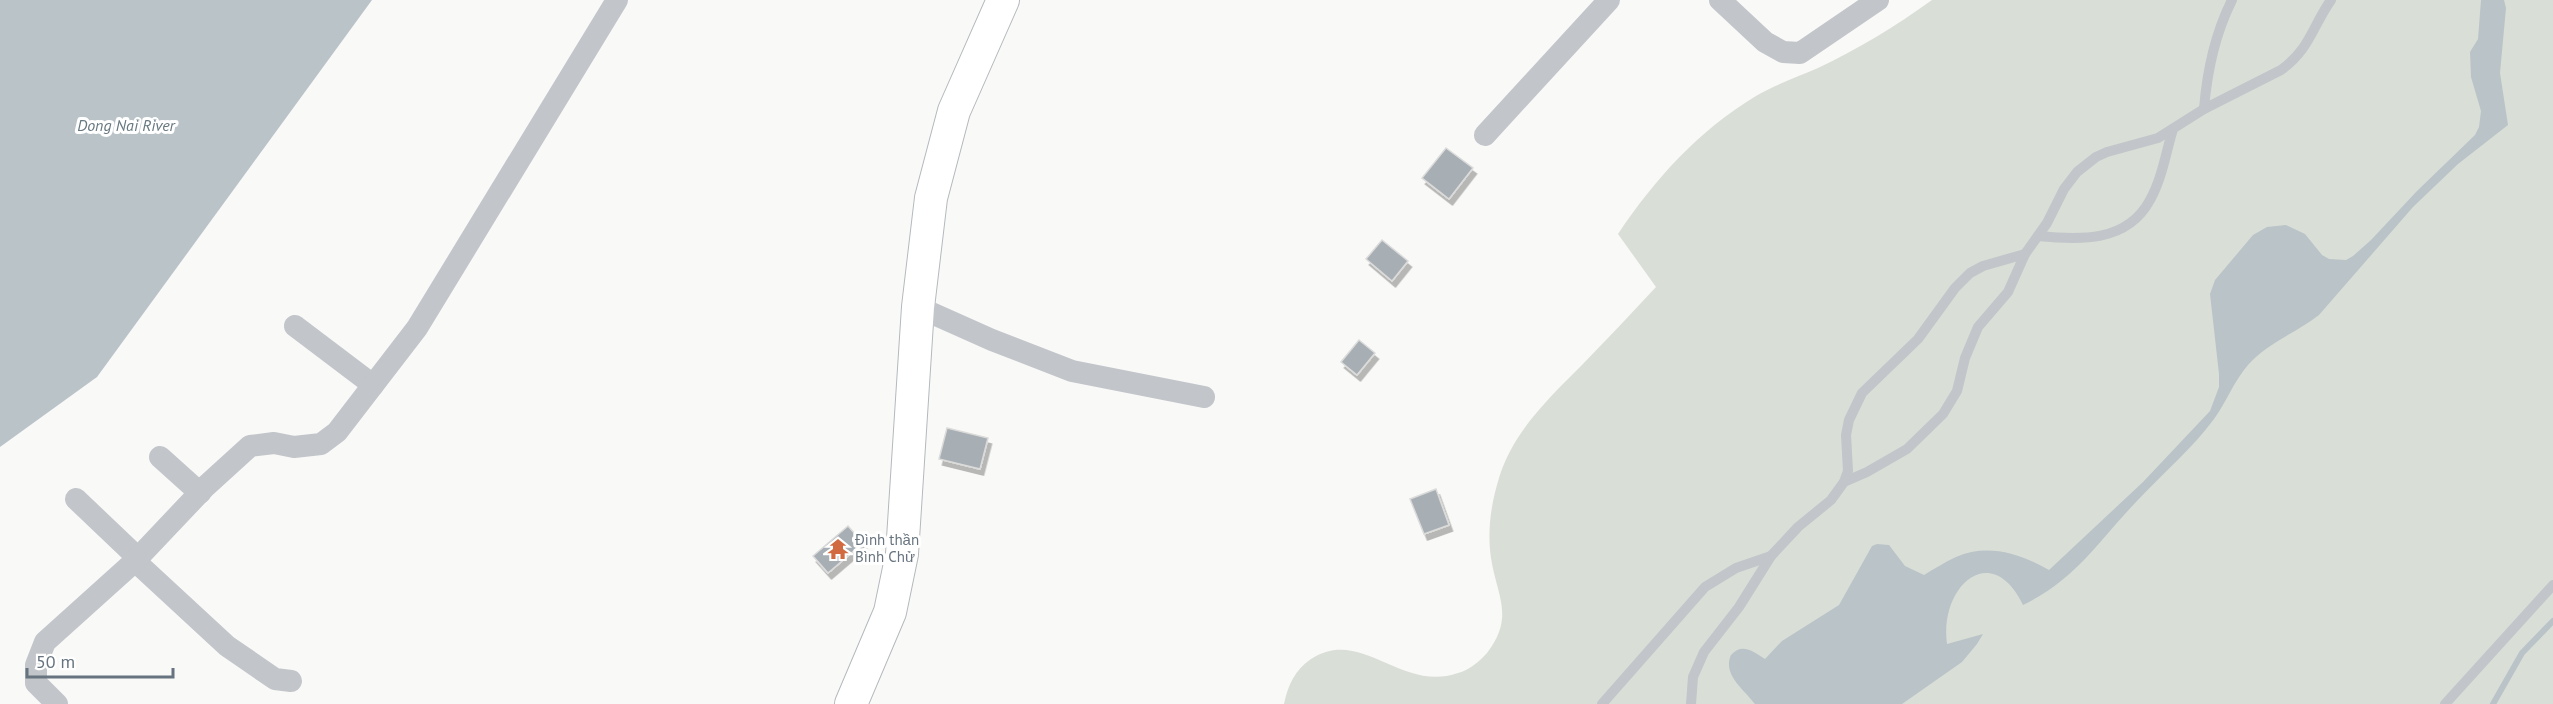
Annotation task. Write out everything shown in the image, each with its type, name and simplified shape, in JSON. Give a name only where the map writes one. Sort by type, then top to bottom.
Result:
[{"type":"street","points":[[57,704],[36,683],[36,665],[45,642],[136,559],[200,493],[250,446],[274,443],[294,447],[321,444],[337,432],[417,328],[617,0]]},
{"type":"street","points":[[851,704],[880,638],[897,585],[902,554],[918,307],[931,198],[954,111],[1003,0]]},
{"type":"street","points":[[1485,135],[1609,0]]},
{"type":"street","points":[[1720,0],[1765,42],[1783,52],[1800,53],[1878,0]]},
{"type":"street","points":[[918,307],[992,340],[1072,371],[1204,397]]},
{"type":"street","points":[[295,326],[373,386]]},
{"type":"street","points":[[160,456],[200,493]]},
{"type":"street","points":[[76,499],[227,646],[275,679],[291,681]]},
{"type":"lane","points":[[2204,109],[2210,64],[2217,36],[2232,0]]},
{"type":"lane","points":[[1844,482],[1889,460],[1937,422],[1957,391],[1965,358],[1978,327],[2008,292],[2025,254],[2054,211],[2069,181],[2086,164],[2107,152],[2142,144],[2174,129],[2204,109],[2246,90],[2292,62],[2309,42],[2331,0]]},
{"type":"lane","points":[[2038,236],[2099,237],[2111,234],[2134,220],[2143,211],[2155,189],[2174,129]]},
{"type":"lane","points":[[1691,704],[1693,677],[1704,652],[1739,607],[1771,556],[1798,527],[1831,500],[1844,482],[1848,471],[1846,435],[1849,420],[1862,393],[1918,339],[1955,288],[1970,273],[1983,266],[2025,254]]},
{"type":"lane","points":[[1602,704],[1705,587],[1737,568],[1771,556]]},
{"type":"lane","points":[[2445,704],[2553,585]]},
{"type":"shaded area","points":[[1932,0],[2553,0],[2553,704],[1284,704],[1296,673],[1311,659],[1329,651],[1347,650],[1364,654],[1418,675],[1437,677],[1466,670],[1487,653],[1500,628],[1502,617],[1489,538],[1494,498],[1505,461],[1522,431],[1544,404],[1656,287],[1618,234],[1647,194],[1679,158],[1735,110],[1763,92],[1818,68],[1862,45]]},
{"type":"water","name":"Dong Nai River","points":[[0,0],[372,0],[97,377],[0,447]]},
{"type":"water","points":[[2481,0],[2504,0],[2506,8],[2500,73],[2508,125],[2458,164],[2413,207],[2319,315],[2264,350],[2248,365],[2205,430],[2072,572],[2058,584],[2023,605],[2010,585],[1996,575],[1983,573],[1970,578],[1959,589],[1951,605],[1947,623],[1947,644],[1983,634],[1962,662],[1902,704],[1755,704],[1732,676],[1729,662],[1731,655],[1739,649],[1744,649],[1765,659],[1782,641],[1839,605],[1872,546],[1889,545],[1905,566],[1924,575],[1956,557],[1980,551],[2016,555],[2049,570],[2143,482],[2210,411],[2219,387],[2219,374],[2210,294],[2215,280],[2253,235],[2267,227],[2286,225],[2305,234],[2322,255],[2329,259],[2346,260],[2371,240],[2475,135],[2479,127],[2481,111],[2471,77],[2470,52],[2478,39]]},
{"type":"building","points":[[1446,148],[1473,168],[1449,199],[1422,178]]},
{"type":"building","points":[[1382,240],[1408,261],[1392,281],[1366,259]]},
{"type":"building","points":[[1359,340],[1375,353],[1357,375],[1341,362]]},
{"type":"building","points":[[947,428],[988,438],[980,469],[939,459]]},
{"type":"building","points":[[1436,489],[1449,525],[1424,534],[1410,499]]},
{"type":"building","name":"Đình thần Bình Chử","points":[[848,526],[863,543],[828,573],[813,556]]},
{"type":"waterway","points":[[2493,704],[2522,653],[2553,621]]},
{"type":"place","name":"Đình thần Bình Chử","points":[[838,549]]}]
